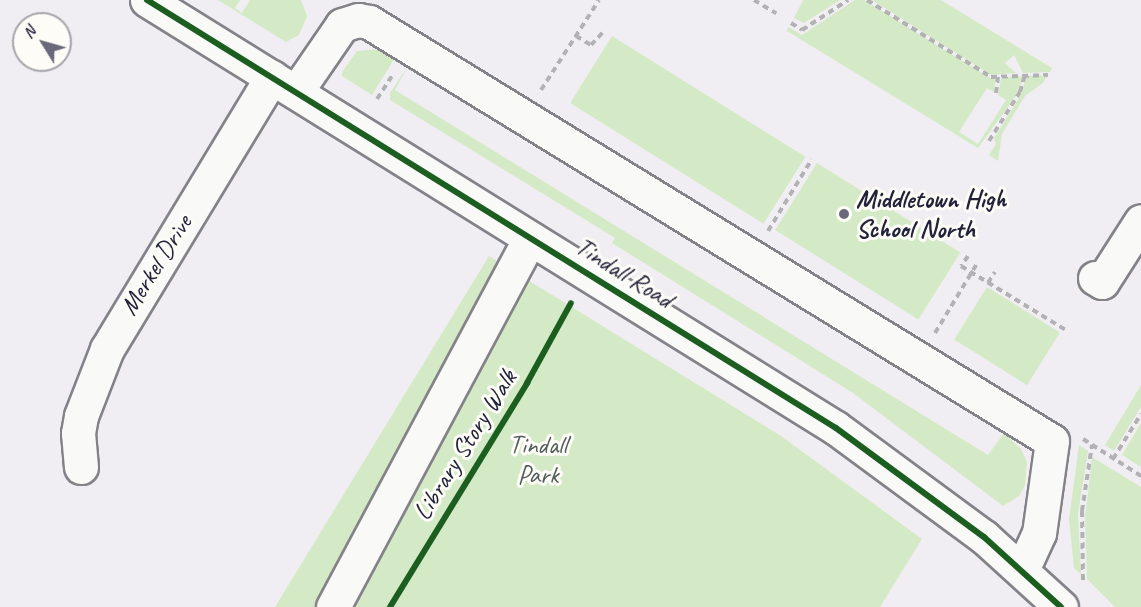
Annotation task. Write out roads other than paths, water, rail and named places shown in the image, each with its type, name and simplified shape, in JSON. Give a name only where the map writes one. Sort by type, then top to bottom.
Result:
[{"type":"street","name":"Tindall Road","points":[[148,0],[836,428],[901,473],[1022,570],[1061,607]]},
{"type":"street","points":[[335,0],[1066,439],[1039,533],[1022,570]]},
{"type":"street","name":"Merkel Drive","points":[[81,466],[78,433],[81,416],[107,349],[284,85],[342,25],[358,20],[369,22]]},
{"type":"street","points":[[1095,278],[1102,282],[1141,221]]},
{"type":"street","points":[[333,607],[530,238]]},
{"type":"place","name":"Middletown High School North","points":[[844,214]]},
{"type":"park label","name":"Tindall Park","points":[[538,460]]}]
